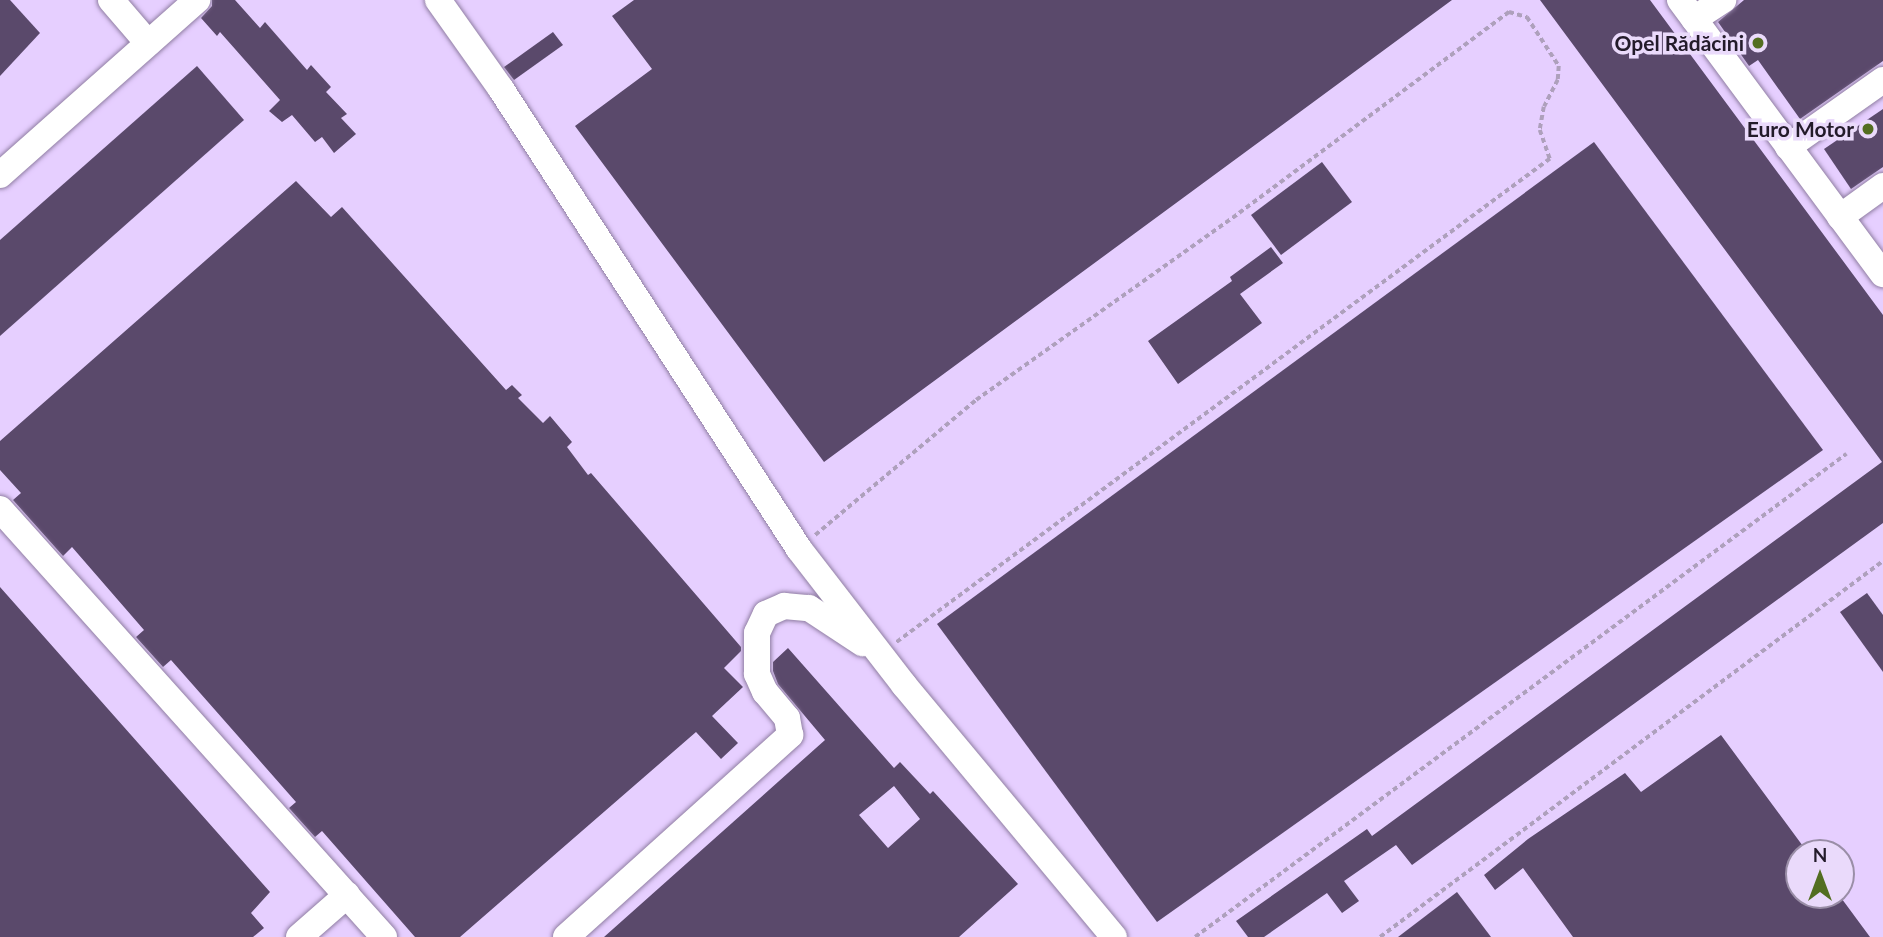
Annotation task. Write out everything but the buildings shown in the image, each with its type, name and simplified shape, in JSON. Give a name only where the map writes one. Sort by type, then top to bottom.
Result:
[{"type":"street","points":[[111,0],[148,43]]},
{"type":"street","points":[[0,175],[197,0]]},
{"type":"street","points":[[438,0],[501,89],[799,549],[880,654],[1114,937]]},
{"type":"street","points":[[1723,0],[1687,9],[1840,217],[1880,263]]},
{"type":"street","points":[[1788,147],[1883,80]]},
{"type":"street","points":[[1840,217],[1883,186]]},
{"type":"street","points":[[0,509],[384,937]]},
{"type":"street","points":[[566,937],[790,736],[788,718],[765,692],[757,674],[757,633],[766,614],[784,606],[809,608],[880,654]]},
{"type":"street","points":[[299,937],[347,895]]},
{"type":"path","points":[[799,549],[976,400],[1238,213],[1510,12],[1527,17],[1559,66],[1558,80],[1544,107],[1540,130],[1549,159],[880,654]]},
{"type":"path","points":[[1195,937],[1846,454]]},
{"type":"path","points":[[1380,937],[1883,561]]},
{"type":"shaded area","points":[[0,0],[1883,0],[1883,937],[0,937]]},
{"type":"place","name":"Opel Rădăcini","points":[[1758,43]]},
{"type":"place","name":"Euro Motor","points":[[1868,129]]}]
